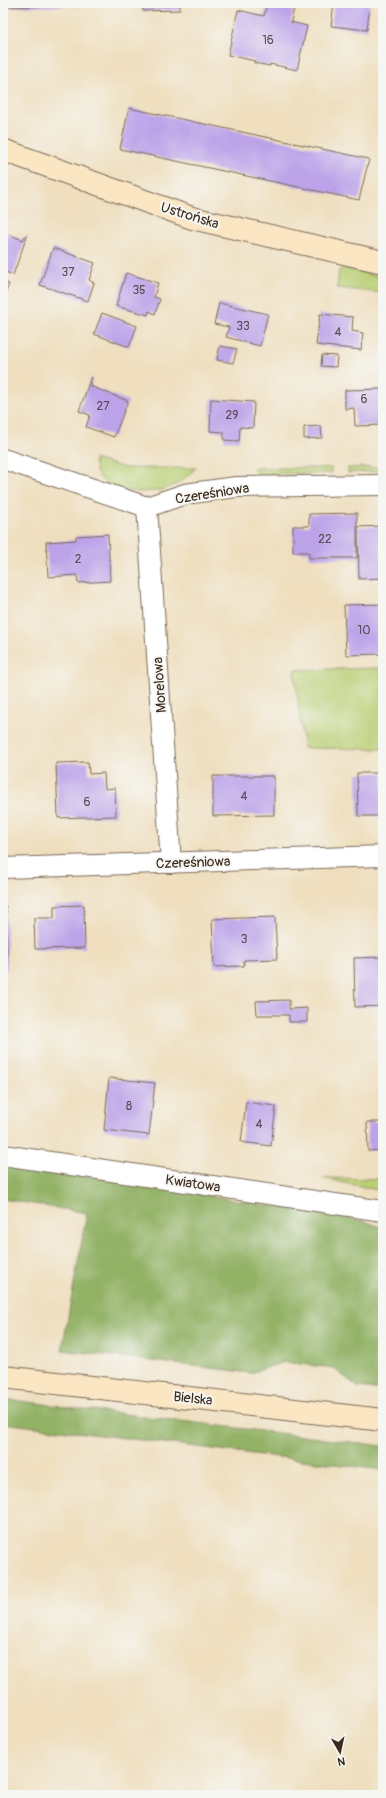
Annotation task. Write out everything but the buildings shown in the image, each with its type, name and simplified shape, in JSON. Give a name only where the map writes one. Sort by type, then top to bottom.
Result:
[{"type":"street","name":"Ustrońska","points":[[3,150],[192,218],[383,262]]},
{"type":"street","points":[[3,459],[147,507]]},
{"type":"street","name":"Czereśniowa","points":[[147,507],[185,494],[236,487],[383,485]]},
{"type":"street","name":"Morelowa","points":[[147,507],[171,863]]},
{"type":"street","name":"Czereśniowa","points":[[3,868],[383,856]]},
{"type":"street","name":"Kwiatowa","points":[[3,1155],[383,1211]]},
{"type":"street","name":"Bielska","points":[[3,1377],[383,1420]]},
{"type":"green space","points":[[344,268],[383,277],[383,293],[337,288],[339,270]]},
{"type":"green space","points":[[94,459],[125,468],[196,468],[177,484],[169,488],[147,492],[136,492],[124,490],[105,483],[95,468]]},
{"type":"green space","points":[[383,467],[383,471],[348,473],[348,468]]},
{"type":"green space","points":[[253,468],[331,468],[331,473],[257,474]]},
{"type":"green space","points":[[383,668],[383,749],[304,748],[294,670]]},
{"type":"green space","points":[[3,1164],[364,1221],[383,1228],[383,1390],[358,1387],[333,1368],[284,1362],[251,1373],[62,1350],[87,1213],[3,1199]]},
{"type":"green space","points":[[322,1178],[383,1179],[383,1191]]},
{"type":"green space","points":[[3,1399],[383,1446],[383,1470],[3,1423]]}]
